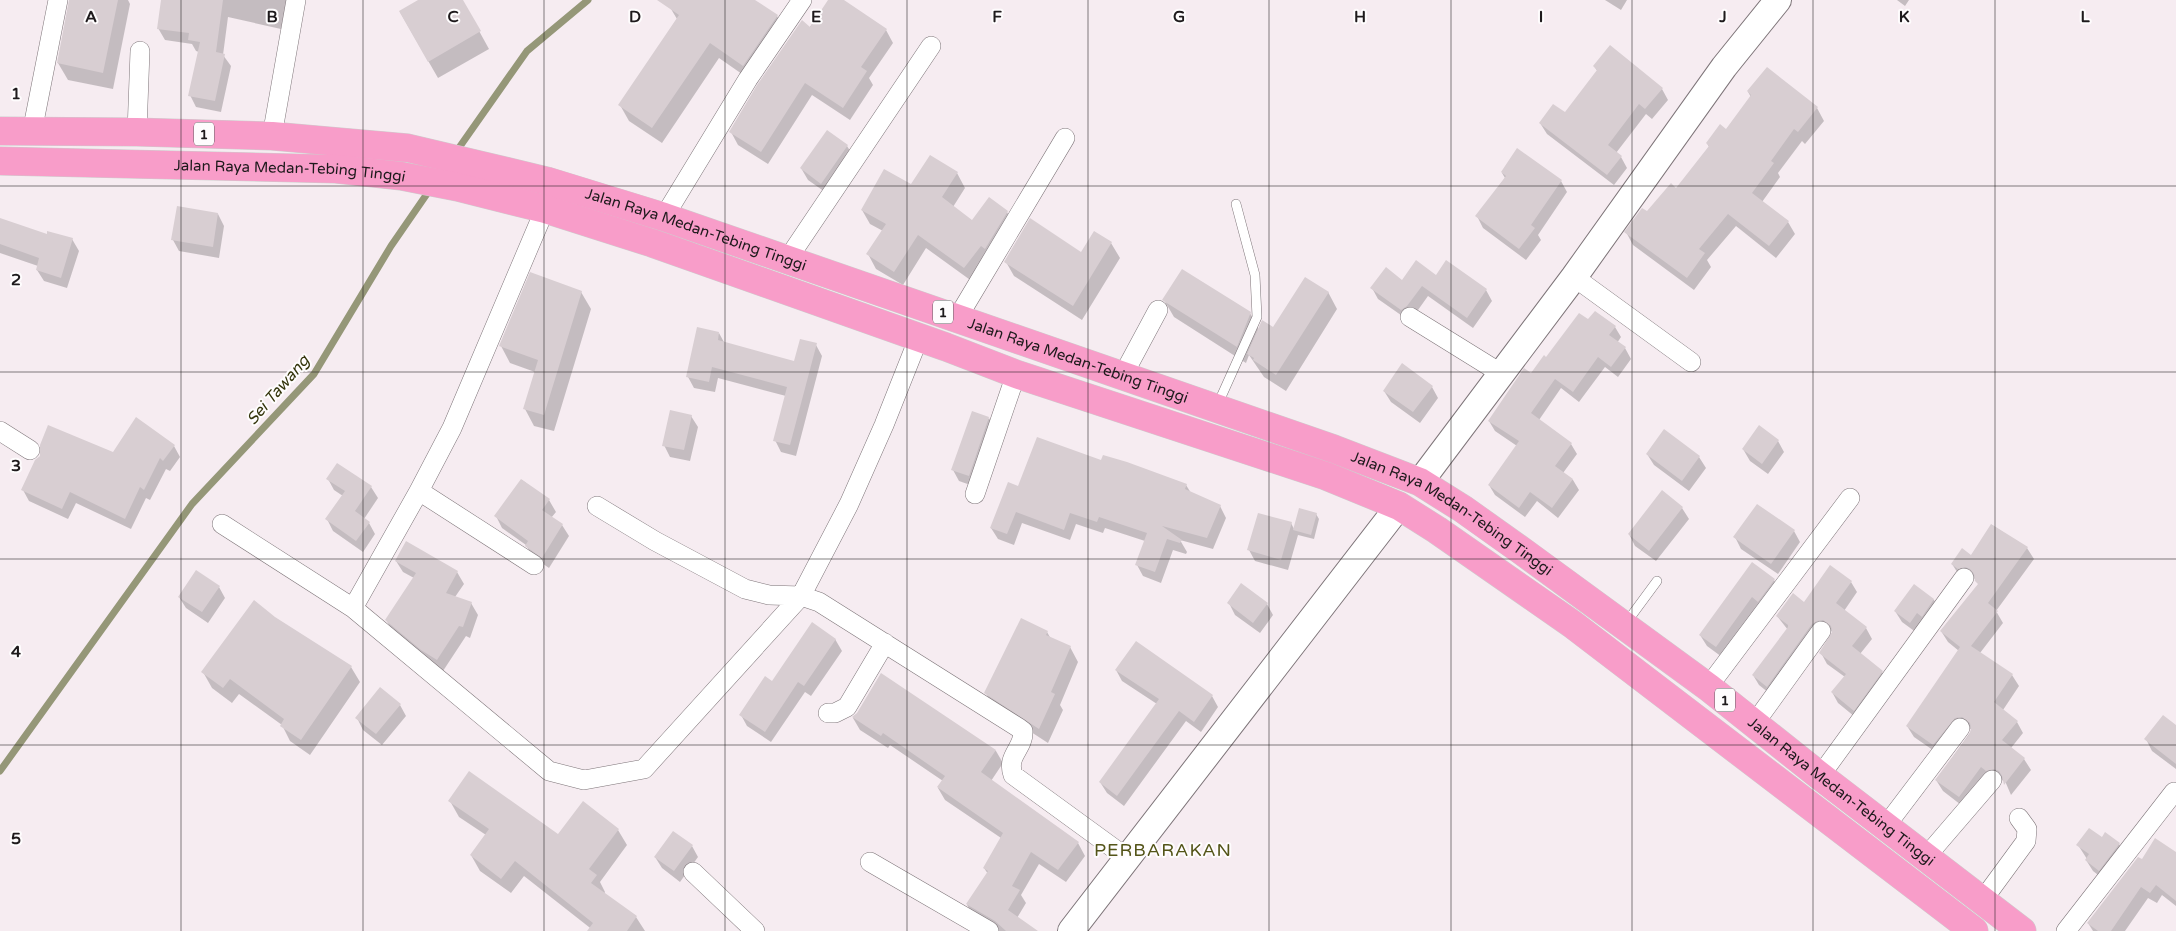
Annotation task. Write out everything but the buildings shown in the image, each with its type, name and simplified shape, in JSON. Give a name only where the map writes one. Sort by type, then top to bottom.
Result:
[{"type":"highway","name":"Jalan Raya Medan-Tebing Tinggi","points":[[0,131],[137,132],[272,136],[408,148],[547,181],[664,217],[958,317],[1122,377],[1334,449],[1420,482],[1470,514],[1708,687],[1925,858],[2022,931]]},
{"type":"highway","name":"Jalan Raya Medan-Tebing Tinggi","points":[[0,161],[336,169],[401,176],[457,187],[545,209],[652,243],[946,347],[1016,374],[1326,476],[1399,506],[1437,530],[1572,624],[1974,931]]},
{"type":"highway","points":[[946,347],[958,317]]},
{"type":"street","points":[[32,132],[58,0]]},
{"type":"street","points":[[272,136],[296,0]]},
{"type":"street","points":[[664,217],[748,79],[802,0]]},
{"type":"street","points":[[1420,482],[1574,277],[1724,67],[1778,0]]},
{"type":"street","points":[[787,260],[931,46]]},
{"type":"street","points":[[137,132],[140,51]]},
{"type":"street","points":[[958,317],[1065,138]]},
{"type":"street","points":[[353,608],[420,491],[452,428],[545,209]]},
{"type":"street","points":[[1574,277],[1691,362]]},
{"type":"street","points":[[1122,377],[1158,310]]},
{"type":"street","points":[[1410,317],[1502,374]]},
{"type":"street","points":[[222,524],[353,608],[549,771],[584,780],[644,769],[802,596],[850,504],[919,338]]},
{"type":"street","points":[[975,494],[1016,374]]},
{"type":"street","points":[[0,431],[30,450]]},
{"type":"street","points":[[420,491],[534,565]]},
{"type":"street","points":[[1708,687],[1850,498]]},
{"type":"street","points":[[597,506],[655,541],[745,589],[769,595],[802,596],[819,602],[1023,732],[1024,739],[1014,755],[1010,766],[1013,775],[1127,858]]},
{"type":"street","points":[[1071,931],[1399,506]]},
{"type":"street","points":[[1820,776],[1964,578]]},
{"type":"street","points":[[1754,724],[1821,631]]},
{"type":"street","points":[[828,713],[835,713],[847,707],[885,643]]},
{"type":"street","points":[[1885,826],[1960,728]]},
{"type":"street","points":[[1925,858],[1992,780]]},
{"type":"street","points":[[2066,931],[2174,792]]},
{"type":"street","points":[[1982,901],[2026,841],[2027,829],[2019,818]]},
{"type":"street","points":[[870,862],[989,931]]},
{"type":"street","points":[[693,872],[755,931]]},
{"type":"lane","points":[[1216,409],[1257,316],[1255,275],[1236,204]]},
{"type":"lane","points":[[1624,626],[1657,580]]},
{"type":"waterway","name":"Sei Tawang","points":[[456,152],[527,51],[588,0]]},
{"type":"waterway","name":"Sei Tawang","points":[[0,771],[192,504],[314,374],[391,246],[431,188]]},
{"type":"district","name":"PERBARAKAN","points":[[1163,850]]}]
